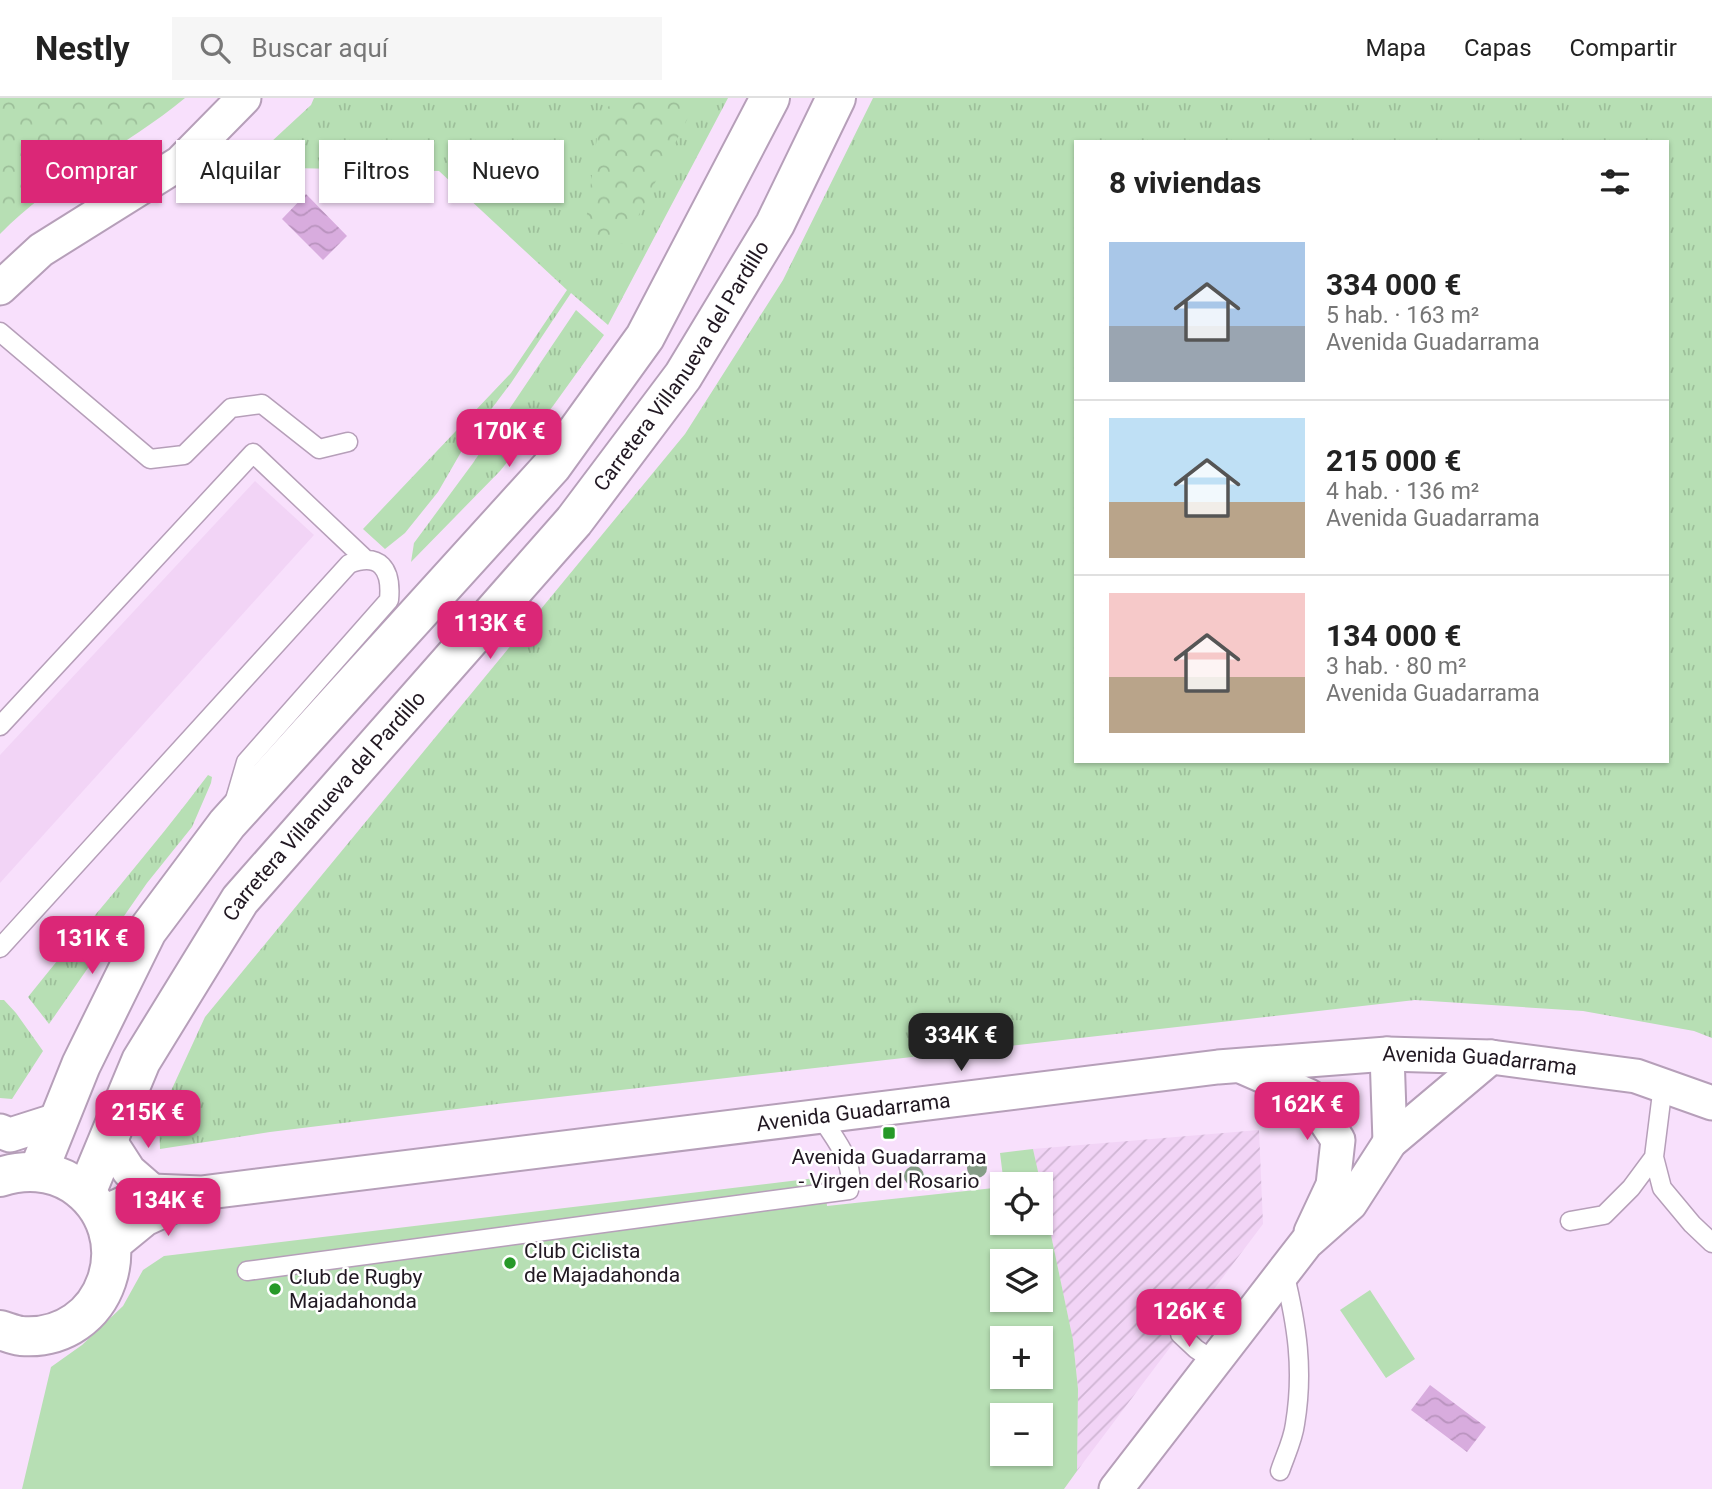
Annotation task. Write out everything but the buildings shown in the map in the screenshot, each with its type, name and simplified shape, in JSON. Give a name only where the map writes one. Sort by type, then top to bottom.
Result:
[{"type":"street","points":[[0,288],[41,250],[180,163],[244,98]]},
{"type":"street","points":[[10,1175],[57,1120],[80,1065],[147,931],[227,824],[552,466],[645,337],[770,98]]},
{"type":"street","name":"Carretera Villanueva del Pardillo","points":[[7,1341],[50,1334],[76,1322],[97,1302],[110,1275],[100,1217],[109,1140],[141,1061],[240,900],[574,522],[682,376],[775,224],[836,98]]},
{"type":"street","points":[[1387,1054],[1390,1142]]},
{"type":"street","name":"Avenida Guadarrama","points":[[100,1217],[152,1191],[201,1193],[1218,1067],[1387,1054],[1491,1057],[1636,1076],[1712,1103]]},
{"type":"street","points":[[1116,1489],[1306,1243],[1350,1204],[1390,1142],[1491,1057]]},
{"type":"street","points":[[1240,1066],[1309,1096],[1338,1140],[1333,1185],[1306,1243]]},
{"type":"street","points":[[0,1131],[10,1135],[57,1120]]},
{"type":"street","points":[[109,1140],[129,1171],[152,1191]]},
{"type":"street","points":[[10,1175],[63,1178],[100,1217]]},
{"type":"street","name":"Avenida Guadarrama","points":[[100,1217],[145,1219],[201,1193]]},
{"type":"lane","points":[[0,332],[150,459],[184,455],[231,408],[262,404],[319,449],[348,442]]},
{"type":"lane","points":[[0,726],[253,453],[364,558],[376,561],[387,573],[391,583],[388,600],[246,762],[227,824]]},
{"type":"lane","points":[[0,948],[349,564],[364,558]]},
{"type":"lane","points":[[1663,1085],[1654,1157],[1662,1188],[1712,1243]]},
{"type":"lane","points":[[247,1271],[849,1190],[851,1166],[821,1117]]},
{"type":"lane","points":[[1570,1221],[1604,1215],[1631,1188],[1654,1157]]},
{"type":"lane","points":[[1280,1471],[1295,1427],[1300,1377],[1297,1328],[1284,1272]]},
{"type":"lane","points":[[1180,1334],[1214,1361]]},
{"type":"shaded area","points":[[255,481],[314,535],[0,883],[0,755]]},
{"type":"shaded area","points":[[1259,1130],[1263,1224],[1077,1471],[1078,1389],[1073,1340],[1051,1235],[1053,1172],[1038,1172],[1033,1149]]},
{"type":"green space","points":[[0,98],[185,98],[127,140],[21,140],[21,203],[34,203],[0,234]]},
{"type":"green space","points":[[314,98],[728,98],[608,325],[571,293],[511,383],[468,440],[438,492],[405,533],[385,549],[363,529],[511,373],[567,290],[473,203],[564,203],[564,140],[448,140],[448,179],[439,171],[434,171],[434,140],[319,140],[319,169],[305,168],[305,140],[273,140],[311,105]]},
{"type":"green space","points":[[618,98],[698,98],[624,244],[584,236],[600,114]]},
{"type":"green space","points":[[873,98],[1712,98],[1712,1038],[1694,1031],[1583,1011],[1415,1000],[489,1105],[270,1132],[160,1149],[159,1117],[205,1017],[685,434],[783,280]]},
{"type":"green space","points":[[576,310],[604,335],[553,406],[500,471],[411,562],[414,543],[473,463]]},
{"type":"green space","points":[[208,775],[212,777],[211,783],[192,827],[147,883],[49,1024],[28,997]]},
{"type":"green space","points":[[0,1000],[4,1000],[16,1013],[43,1051],[12,1099],[0,1098]]},
{"type":"green space","points":[[1033,1149],[1038,1172],[1002,1172],[1000,1153]]},
{"type":"green space","points":[[824,1177],[827,1206],[990,1188],[990,1235],[1051,1235],[1073,1340],[1078,1389],[1077,1471],[1064,1489],[22,1489],[51,1367],[82,1345],[123,1306],[143,1270],[164,1256]]},
{"type":"green space","points":[[1370,1290],[1415,1359],[1386,1378],[1340,1310]]},
{"type":"water","points":[[305,195],[347,236],[323,260],[282,219],[297,203],[305,203]]},
{"type":"water","points":[[1430,1385],[1486,1427],[1467,1452],[1411,1410]]},
{"type":"place","name":"Avenida Guadarrama - Virgen del Rosario","points":[[889,1133]]},
{"type":"place","name":"Club Ciclista de Majadahonda","points":[[510,1263]]},
{"type":"place","name":"Club de Rugby Majadahonda","points":[[275,1289]]}]
